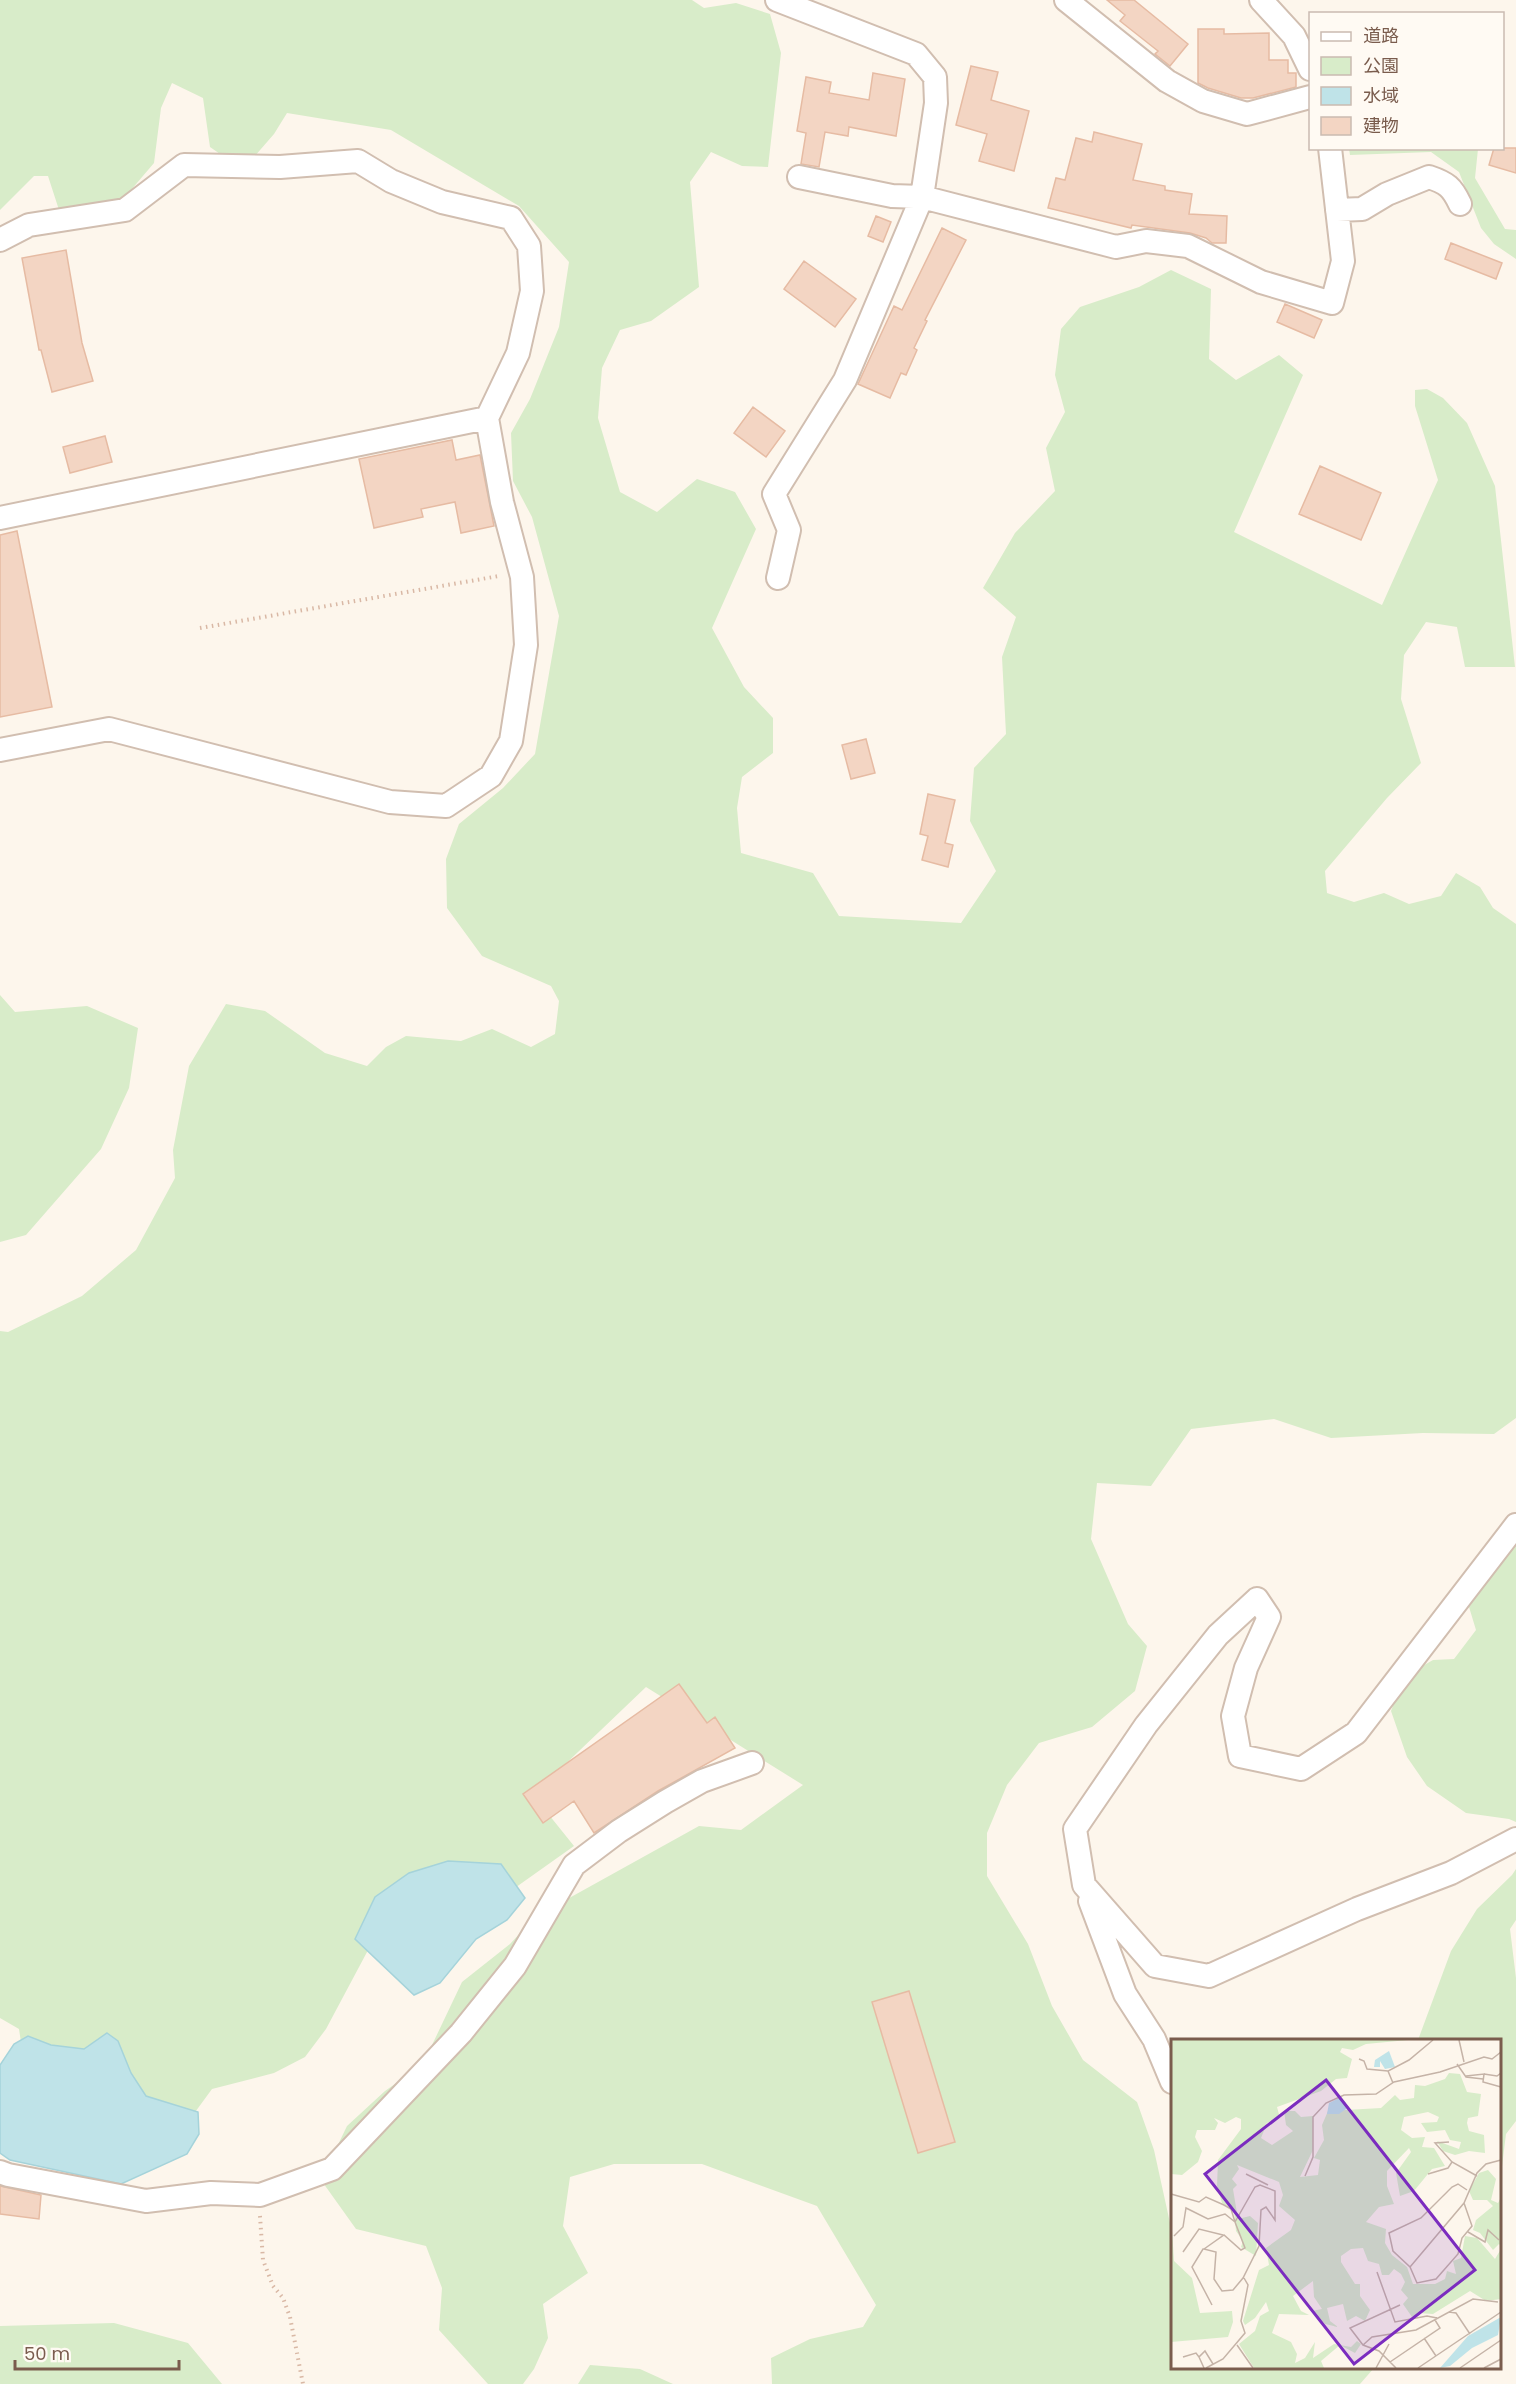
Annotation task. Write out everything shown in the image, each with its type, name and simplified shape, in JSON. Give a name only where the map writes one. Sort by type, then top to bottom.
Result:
[{"type":"street","points":[[777,0],[916,54],[935,77],[936,103],[922,197],[845,380],[774,494],[789,530],[778,578]]},
{"type":"street","points":[[1066,0],[1167,81],[1203,101],[1247,114],[1309,98]]},
{"type":"street","points":[[1261,0],[1294,36],[1309,65]]},
{"type":"street","points":[[799,177],[892,196],[922,197],[1116,247],[1146,241],[1188,246],[1261,282],[1332,303],[1343,261],[1330,150]]},
{"type":"street","points":[[0,240],[29,225],[124,210],[184,165],[280,167],[358,161],[391,181],[442,202],[510,218],[529,246],[532,291],[518,353],[487,418],[502,502],[521,572],[526,645],[511,741],[491,776],[446,806],[390,802],[109,729],[0,750]]},
{"type":"street","points":[[1337,210],[1362,209],[1387,194],[1429,177],[1453,189],[1460,204]]},
{"type":"street","points":[[0,518],[487,418]]},
{"type":"street","points":[[1171,2077],[1154,2039],[1125,1994],[1084,1886],[1075,1829],[1146,1725],[1218,1635],[1257,1599],[1269,1617],[1246,1668],[1233,1716],[1240,1756],[1301,1769],[1356,1733],[1516,1525]]},
{"type":"street","points":[[0,2172],[146,2201],[211,2193],[260,2195],[332,2169],[461,2033],[515,1966],[574,1865],[619,1831],[665,1802],[702,1781],[752,1763]]},
{"type":"street","points":[[1084,1886],[1155,1966],[1209,1976],[1357,1909],[1451,1873],[1516,1839]]},
{"type":"path","points":[[200,628],[521,572]]},
{"type":"path","points":[[260,2195],[263,2260],[273,2286],[283,2298],[290,2317],[303,2384]]},
{"type":"green space","points":[[0,0],[692,0],[704,8],[736,3],[770,14],[781,53],[768,167],[742,166],[711,152],[690,182],[699,287],[651,321],[620,330],[602,368],[598,418],[620,492],[657,512],[697,479],[735,492],[756,529],[712,628],[744,687],[773,718],[773,753],[742,777],[737,808],[741,853],[813,873],[839,916],[961,923],[996,871],[970,821],[974,768],[1006,734],[1002,657],[1016,617],[983,588],[1015,533],[1055,491],[1046,448],[1065,412],[1055,375],[1061,329],[1080,307],[1139,287],[1171,270],[1211,289],[1209,359],[1236,380],[1279,355],[1303,375],[1234,532],[1382,605],[1438,480],[1415,406],[1415,390],[1427,389],[1443,398],[1467,423],[1495,486],[1515,667],[1465,667],[1457,627],[1426,622],[1404,655],[1401,699],[1421,763],[1387,798],[1325,871],[1327,893],[1354,902],[1384,893],[1409,904],[1441,896],[1456,873],[1480,887],[1493,908],[1516,924],[1516,1418],[1494,1434],[1423,1433],[1331,1438],[1274,1419],[1191,1429],[1151,1486],[1097,1483],[1091,1539],[1128,1624],[1147,1646],[1135,1691],[1092,1727],[1039,1743],[1007,1785],[987,1833],[987,1876],[1028,1944],[1052,2006],[1083,2060],[1137,2102],[1154,2150],[1171,2227],[1171,2369],[1373,2369],[1360,2384],[772,2384],[771,2358],[810,2339],[863,2327],[876,2305],[817,2206],[702,2164],[614,2164],[570,2177],[563,2226],[588,2273],[543,2304],[548,2338],[534,2369],[523,2384],[488,2384],[439,2330],[442,2288],[426,2246],[356,2229],[321,2180],[347,2126],[385,2091],[423,2064],[462,1982],[510,1944],[535,1917],[699,1826],[741,1830],[803,1785],[646,1687],[533,1795],[574,1846],[512,1890],[383,1922],[326,2029],[305,2057],[274,2073],[212,2089],[182,2130],[22,2049],[19,2029],[0,2018],[0,1331],[8,1332],[82,1296],[136,1250],[175,1178],[173,1150],[189,1066],[226,1004],[265,1011],[325,1053],[367,1066],[386,1047],[406,1036],[461,1041],[492,1029],[531,1047],[555,1034],[559,1001],[551,986],[482,956],[447,908],[446,859],[459,824],[503,788],[535,754],[559,616],[532,517],[513,481],[511,433],[530,399],[559,327],[569,262],[519,206],[391,130],[287,113],[274,134],[254,157],[223,156],[210,147],[203,98],[172,83],[161,108],[154,163],[119,204],[59,210],[48,176],[34,176],[0,210]]},
{"type":"green space","points":[[1349,150],[1478,150],[1475,178],[1505,229],[1516,230],[1516,259],[1494,244],[1481,228],[1459,172],[1431,152],[1350,155]]},
{"type":"green space","points":[[0,995],[15,1012],[87,1006],[138,1028],[129,1088],[101,1149],[26,1235],[0,1242]]},
{"type":"green space","points":[[1516,1532],[1516,1822],[1466,1813],[1427,1786],[1407,1757],[1391,1711],[1405,1676],[1433,1660],[1454,1659],[1476,1630],[1466,1597]]},
{"type":"green space","points":[[1516,1869],[1516,1920],[1510,1929],[1516,1978],[1516,2121],[1506,2134],[1501,2174],[1501,2039],[1418,2039],[1451,1951],[1477,1909]]},
{"type":"green space","points":[[114,2323],[188,2343],[222,2384],[0,2384],[0,2326]]},
{"type":"green space","points":[[590,2365],[640,2369],[673,2384],[578,2384]]},
{"type":"water","points":[[448,1861],[501,1864],[525,1898],[507,1920],[476,1939],[440,1983],[414,1995],[355,1939],[375,1897],[409,1873]]},
{"type":"water","points":[[107,2033],[118,2041],[131,2073],[146,2096],[198,2112],[199,2134],[187,2154],[121,2184],[10,2160],[0,2153],[0,2065],[14,2044],[28,2036],[51,2045],[84,2049]]},
{"type":"building","points":[[1107,0],[1134,0],[1188,44],[1170,66],[1155,54],[1158,51],[1120,21],[1125,15]]},
{"type":"building","points":[[1198,29],[1224,29],[1224,34],[1269,33],[1269,60],[1288,60],[1288,73],[1296,73],[1296,87],[1253,98],[1241,98],[1198,83]]},
{"type":"building","points":[[971,66],[998,72],[991,100],[1029,111],[1014,171],[979,161],[987,134],[956,125]]},
{"type":"building","points":[[873,73],[905,79],[896,136],[849,127],[848,136],[825,132],[819,167],[801,164],[806,133],[797,131],[806,77],[831,82],[829,93],[869,100]]},
{"type":"building","points":[[1094,132],[1142,144],[1133,180],[1165,186],[1165,190],[1192,194],[1189,214],[1227,216],[1226,243],[1212,243],[1206,238],[1190,233],[1132,225],[1131,228],[1048,208],[1056,178],[1065,180],[1076,138],[1092,142]]},
{"type":"building","points":[[1516,148],[1516,173],[1489,165],[1493,150]]},
{"type":"building","points":[[876,216],[891,222],[883,242],[868,236]]},
{"type":"building","points":[[942,228],[966,240],[925,320],[927,321],[914,348],[917,350],[906,375],[901,373],[890,398],[858,384],[894,306],[902,310]]},
{"type":"building","points":[[1451,243],[1502,263],[1496,279],[1445,259]]},
{"type":"building","points":[[66,250],[82,343],[93,381],[52,392],[41,350],[39,350],[22,258]]},
{"type":"building","points":[[804,261],[856,299],[835,327],[784,289]]},
{"type":"building","points":[[1285,304],[1322,320],[1314,338],[1277,322]]},
{"type":"building","points":[[753,407],[785,431],[766,457],[734,433]]},
{"type":"building","points":[[105,436],[112,462],[70,473],[63,447]]},
{"type":"building","points":[[452,440],[456,460],[480,455],[494,526],[461,533],[455,502],[421,509],[423,517],[374,528],[359,459]]},
{"type":"building","points":[[1320,466],[1381,493],[1361,540],[1299,514]]},
{"type":"building","points":[[17,531],[52,707],[0,717],[0,535]]},
{"type":"building","points":[[866,739],[875,773],[851,779],[842,745]]},
{"type":"building","points":[[928,794],[955,800],[945,843],[953,845],[948,867],[922,860],[928,836],[920,834]]},
{"type":"building","points":[[679,1684],[707,1723],[715,1717],[735,1748],[658,1791],[594,1833],[574,1801],[543,1823],[523,1794]]},
{"type":"building","points":[[909,1991],[955,2142],[918,2153],[872,2002]]},
{"type":"building","points":[[0,2186],[41,2195],[39,2219],[0,2214]]}]
